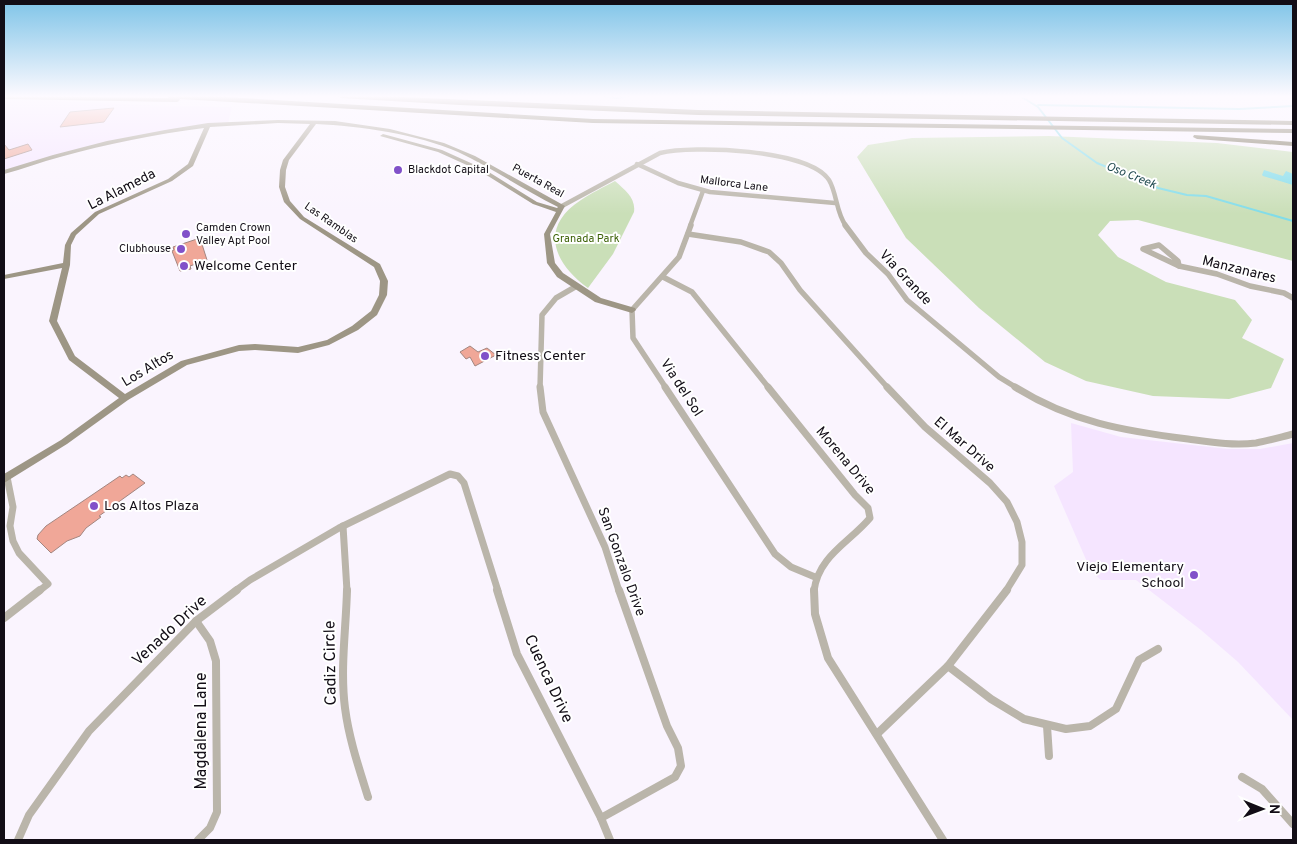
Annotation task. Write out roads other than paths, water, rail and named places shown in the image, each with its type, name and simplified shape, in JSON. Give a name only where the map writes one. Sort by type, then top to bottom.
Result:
[{"type":"highway","points":[[1170,135],[1293,144]]},
{"type":"street","name":"Puerta Real","points":[[4,172],[84,147],[138,135]]},
{"type":"street","name":"Puerta Real","points":[[4,176],[57,159],[165,135]]},
{"type":"street","name":"La Alameda","points":[[125,398],[72,358],[53,321],[68,245],[73,234],[97,214],[170,180],[191,165],[204,135]]},
{"type":"street","name":"Las Ramblas","points":[[305,135],[286,160],[283,170],[282,187],[290,205],[302,218],[377,266],[384,281],[383,295],[374,313],[355,328]]},
{"type":"street","name":"Puerta Real","points":[[375,135],[440,151],[482,170],[535,203],[561,209],[547,234],[551,263],[560,275],[575,287],[598,300],[632,310]]},
{"type":"street","name":"Via Grande","points":[[561,209],[637,164],[660,153],[678,149],[781,156],[798,160],[822,173],[828,180],[843,223],[866,254],[888,274],[907,300],[999,377],[1036,401],[1086,421],[1138,433],[1228,444],[1256,443],[1293,434]]},
{"type":"street","name":"Mallorca Lane","points":[[637,164],[664,179],[703,191],[835,202]]},
{"type":"street","points":[[632,310],[663,278],[679,257],[703,191]]},
{"type":"street","name":"El Mar Drive","points":[[688,234],[741,242],[769,252],[781,262],[800,290],[924,427],[990,484],[1007,502],[1017,522],[1022,542],[1022,565],[1011,585],[948,666],[877,734]]},
{"type":"street","name":"Manzanares","points":[[1179,266],[1178,261],[1160,246],[1143,250],[1179,266],[1217,274],[1250,286],[1284,293],[1293,298]]},
{"type":"street","points":[[4,277],[65,267]]},
{"type":"street","points":[[4,282],[65,267]]},
{"type":"street","name":"Morena Drive","points":[[663,278],[692,292],[854,495],[868,508],[870,518],[865,525],[836,548],[815,577]]},
{"type":"street","name":"San Gonzalo Drive","points":[[575,287],[548,304],[542,315],[540,396],[543,412],[605,548],[632,631],[667,726],[678,748],[681,766],[675,777],[601,818]]},
{"type":"street","name":"Via del Sol","points":[[632,310],[630,321],[633,338],[775,554],[791,567],[815,577]]},
{"type":"street","name":"Los Altos","points":[[5,478],[64,442],[125,398],[184,363],[240,348],[255,347],[298,350],[329,342],[355,328]]},
{"type":"street","name":"Cuenca Drive","points":[[450,474],[458,476],[464,483],[516,654],[601,818],[610,840]]},
{"type":"street","name":"Venado Drive","points":[[18,840],[29,815],[88,731],[196,620],[250,580],[343,526],[450,474]]},
{"type":"street","points":[[4,618],[48,584],[19,553],[13,541],[10,526],[13,507],[5,478]]},
{"type":"street","name":"Cadiz Circle","points":[[343,526],[347,565],[344,629],[344,697],[352,740],[368,796]]},
{"type":"street","points":[[815,577],[813,606],[817,630],[828,658],[943,840]]},
{"type":"street","name":"Magdalena Lane","points":[[196,620],[210,641],[216,661],[217,812],[212,825],[204,837],[198,840]]},
{"type":"street","points":[[948,666],[999,704],[1024,719],[1066,729],[1090,726],[1116,709],[1139,660],[1158,649]]},
{"type":"street","points":[[1047,726],[1049,756]]},
{"type":"street","points":[[1242,778],[1262,789],[1293,824]]},
{"type":"water","points":[[1264,170],[1283,176],[1286,171],[1293,174],[1293,185],[1263,176]]},
{"type":"waterway","name":"Oso Creek","points":[[1060,135],[1097,163],[1158,188],[1187,195],[1206,196],[1293,221]]},
{"type":"place","name":"Blackdot Capital","points":[[398,170]]},
{"type":"place","name":"Camden Crown Valley Apt Pool","points":[[186,234]]},
{"type":"place","name":"Clubhouse","points":[[181,249]]},
{"type":"place","name":"Welcome Center","points":[[184,266]]},
{"type":"place","name":"Fitness Center","points":[[485,356]]},
{"type":"place","name":"Los Altos Plaza","points":[[94,506]]},
{"type":"place","name":"Viejo Elementary School","points":[[1194,575]]},
{"type":"park label","name":"Granada Park","points":[[586,239]]}]
